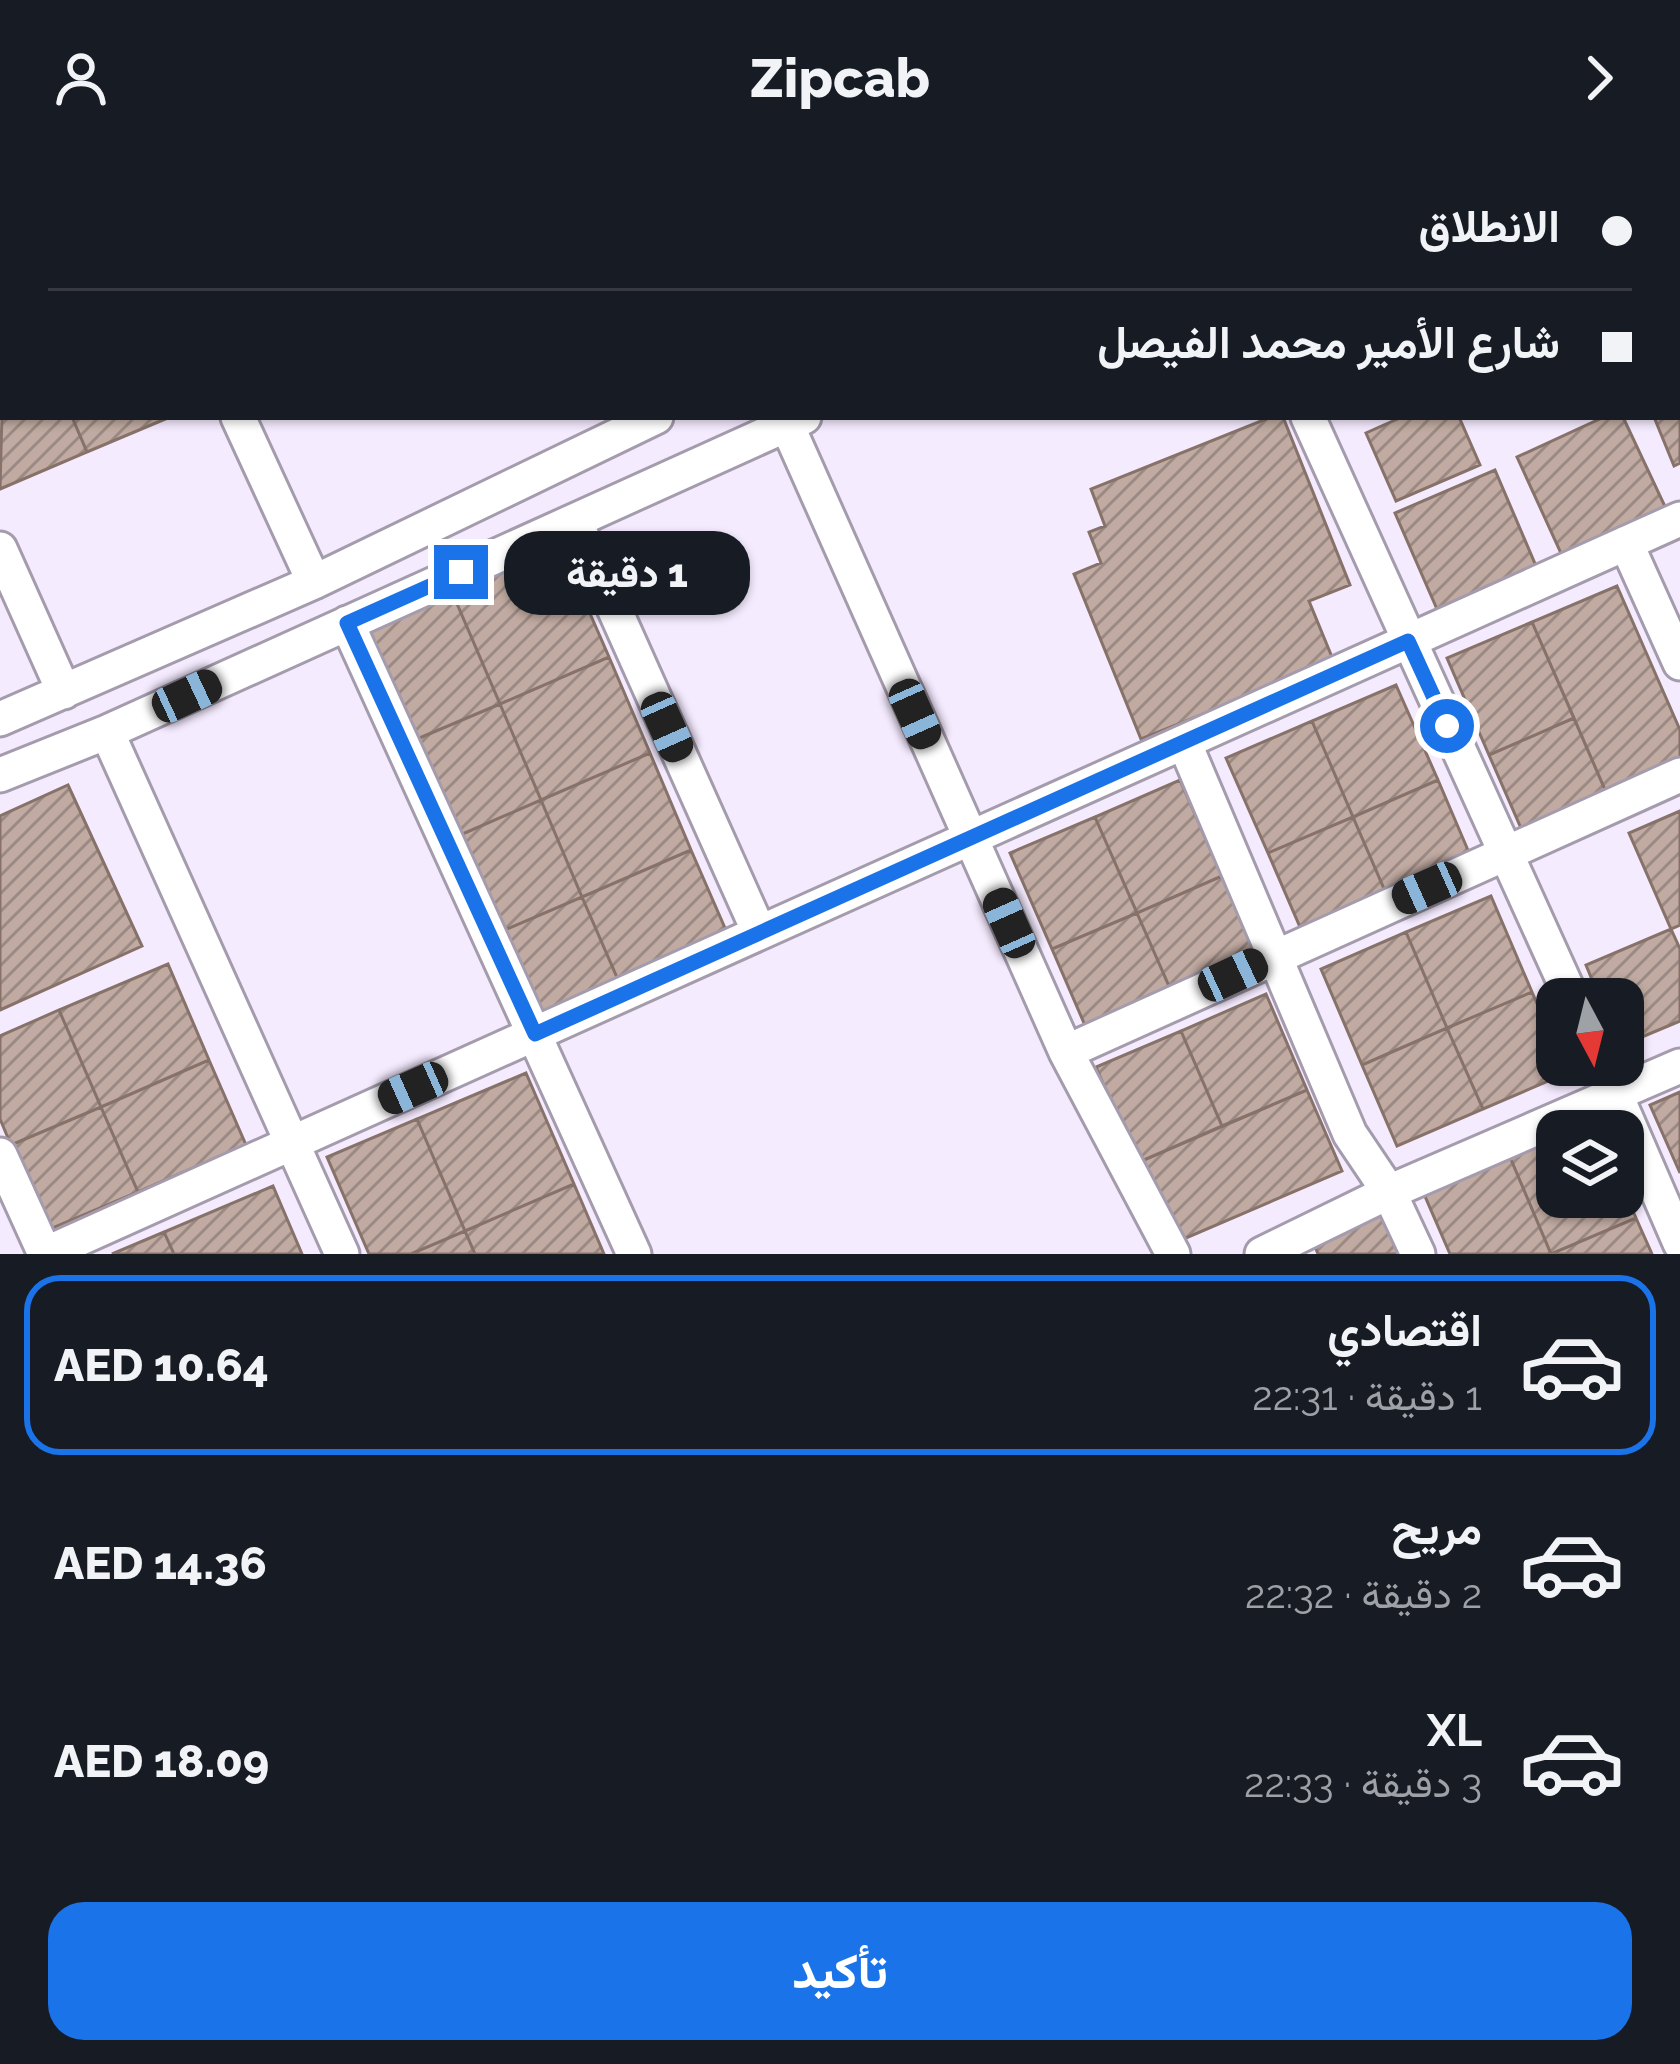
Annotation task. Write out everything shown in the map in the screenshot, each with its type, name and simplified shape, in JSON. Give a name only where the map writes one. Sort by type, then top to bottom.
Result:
[{"type":"street","points":[[239,420],[314,582]]},
{"type":"street","points":[[0,718],[314,582],[650,420]]},
{"type":"street","points":[[1309,420],[1562,978]]},
{"type":"street","points":[[0,775],[106,732],[796,421],[970,838],[1066,1052],[1173,1254]]},
{"type":"street","points":[[0,1155],[45,1254],[1680,519]]},
{"type":"street","points":[[575,521],[759,932]]},
{"type":"street","points":[[1626,543],[1680,663]]},
{"type":"street","points":[[0,549],[64,692]]},
{"type":"street","points":[[347,623],[634,1254]]},
{"type":"street","points":[[106,732],[342,1254]]},
{"type":"street","points":[[1184,742],[1350,1134],[1389,1192],[1418,1254]]},
{"type":"street","points":[[1066,1052],[1680,775]]},
{"type":"street","points":[[1644,1072],[1680,1066]]},
{"type":"street","points":[[1262,1254],[1594,1086]]},
{"type":"street","points":[[1612,1086],[1680,1243]]},
{"type":"building","points":[[2,420],[73,420],[87,452],[0,489]]},
{"type":"building","points":[[73,420],[163,420],[87,452]]},
{"type":"building","points":[[1264,420],[1284,420],[1350,585],[1309,601],[1334,662],[1141,739],[1074,574],[1101,563],[1089,532],[1105,526],[1091,489]]},
{"type":"building","points":[[1395,420],[1460,420],[1480,465],[1396,501],[1366,433]]},
{"type":"building","points":[[1597,420],[1624,420],[1669,515],[1565,562],[1517,457]]},
{"type":"building","points":[[1655,420],[1680,420],[1680,463],[1674,466]]},
{"type":"building","points":[[1495,470],[1539,573],[1440,616],[1395,513]]},
{"type":"building","points":[[560,545],[609,657],[500,704],[452,592]]},
{"type":"building","points":[[1617,586],[1680,730],[1680,769],[1609,799],[1532,622]]},
{"type":"building","points":[[452,592],[500,704],[410,742],[362,631]]},
{"type":"building","points":[[1532,622],[1574,718],[1489,755],[1447,658]]},
{"type":"building","points":[[609,657],[650,753],[541,800],[500,704]]},
{"type":"building","points":[[1396,685],[1438,780],[1353,817],[1312,721]]},
{"type":"building","points":[[500,704],[541,800],[451,839],[410,742]]},
{"type":"building","points":[[1574,718],[1609,799],[1524,835],[1489,755]]},
{"type":"building","points":[[1312,721],[1353,817],[1268,853],[1226,758]]},
{"type":"building","points":[[650,753],[691,850],[582,897],[541,800]]},
{"type":"building","points":[[1180,780],[1222,876],[1137,913],[1095,817]]},
{"type":"building","points":[[1438,780],[1473,862],[1388,898],[1353,817]]},
{"type":"building","points":[[68,785],[142,946],[0,1010],[0,816]]},
{"type":"building","points":[[541,800],[582,897],[493,935],[451,839]]},
{"type":"building","points":[[1680,811],[1680,925],[1671,929],[1629,833]]},
{"type":"building","points":[[1095,817],[1137,913],[1052,949],[1010,853]]},
{"type":"building","points":[[1353,817],[1388,898],[1303,934],[1268,853]]},
{"type":"building","points":[[691,850],[728,935],[619,982],[582,897]]},
{"type":"building","points":[[1222,876],[1257,957],[1172,993],[1137,913]]},
{"type":"building","points":[[1491,896],[1532,992],[1447,1028],[1406,932]]},
{"type":"building","points":[[582,897],[619,982],[530,1020],[493,935]]},
{"type":"building","points":[[1137,913],[1172,993],[1087,1030],[1052,949]]},
{"type":"building","points":[[1671,929],[1680,949],[1680,1021],[1644,1036],[1644,978],[1591,978],[1586,965]]},
{"type":"building","points":[[1406,932],[1447,1028],[1362,1065],[1321,969]]},
{"type":"building","points":[[168,964],[209,1060],[101,1107],[59,1010]]},
{"type":"building","points":[[1532,992],[1537,1086],[1483,1109],[1447,1028]]},
{"type":"building","points":[[1266,994],[1307,1090],[1222,1126],[1181,1031]]},
{"type":"building","points":[[59,1010],[101,1107],[11,1145],[0,1119],[0,1036]]},
{"type":"building","points":[[1447,1028],[1483,1109],[1397,1146],[1362,1065]]},
{"type":"building","points":[[1181,1031],[1222,1126],[1137,1163],[1096,1067]]},
{"type":"building","points":[[209,1060],[246,1145],[138,1192],[101,1107]]},
{"type":"building","points":[[526,1073],[574,1184],[465,1231],[417,1119]]},
{"type":"building","points":[[1307,1090],[1342,1171],[1172,1244],[1137,1163]]},
{"type":"building","points":[[1680,1092],[1680,1173],[1650,1105]]},
{"type":"building","points":[[101,1107],[138,1192],[48,1230],[11,1145]]},
{"type":"building","points":[[417,1119],[465,1231],[411,1254],[369,1254],[327,1157]]},
{"type":"building","points":[[1536,1146],[1536,1218],[1636,1218],[1551,1254],[1510,1157]]},
{"type":"building","points":[[1510,1157],[1551,1254],[1450,1254],[1424,1194]]},
{"type":"building","points":[[574,1184],[604,1254],[475,1254],[465,1231]]},
{"type":"building","points":[[273,1186],[302,1254],[174,1254],[164,1232]]},
{"type":"building","points":[[1381,1209],[1400,1254],[1318,1254],[1312,1239]]},
{"type":"building","points":[[1636,1218],[1652,1254],[1551,1254]]},
{"type":"building","points":[[465,1231],[475,1254],[411,1254]]},
{"type":"building","points":[[164,1232],[174,1254],[112,1254]]},
{"type":"route","points":[[461,572],[347,623],[535,1034],[1408,641],[1447,726]]}]
